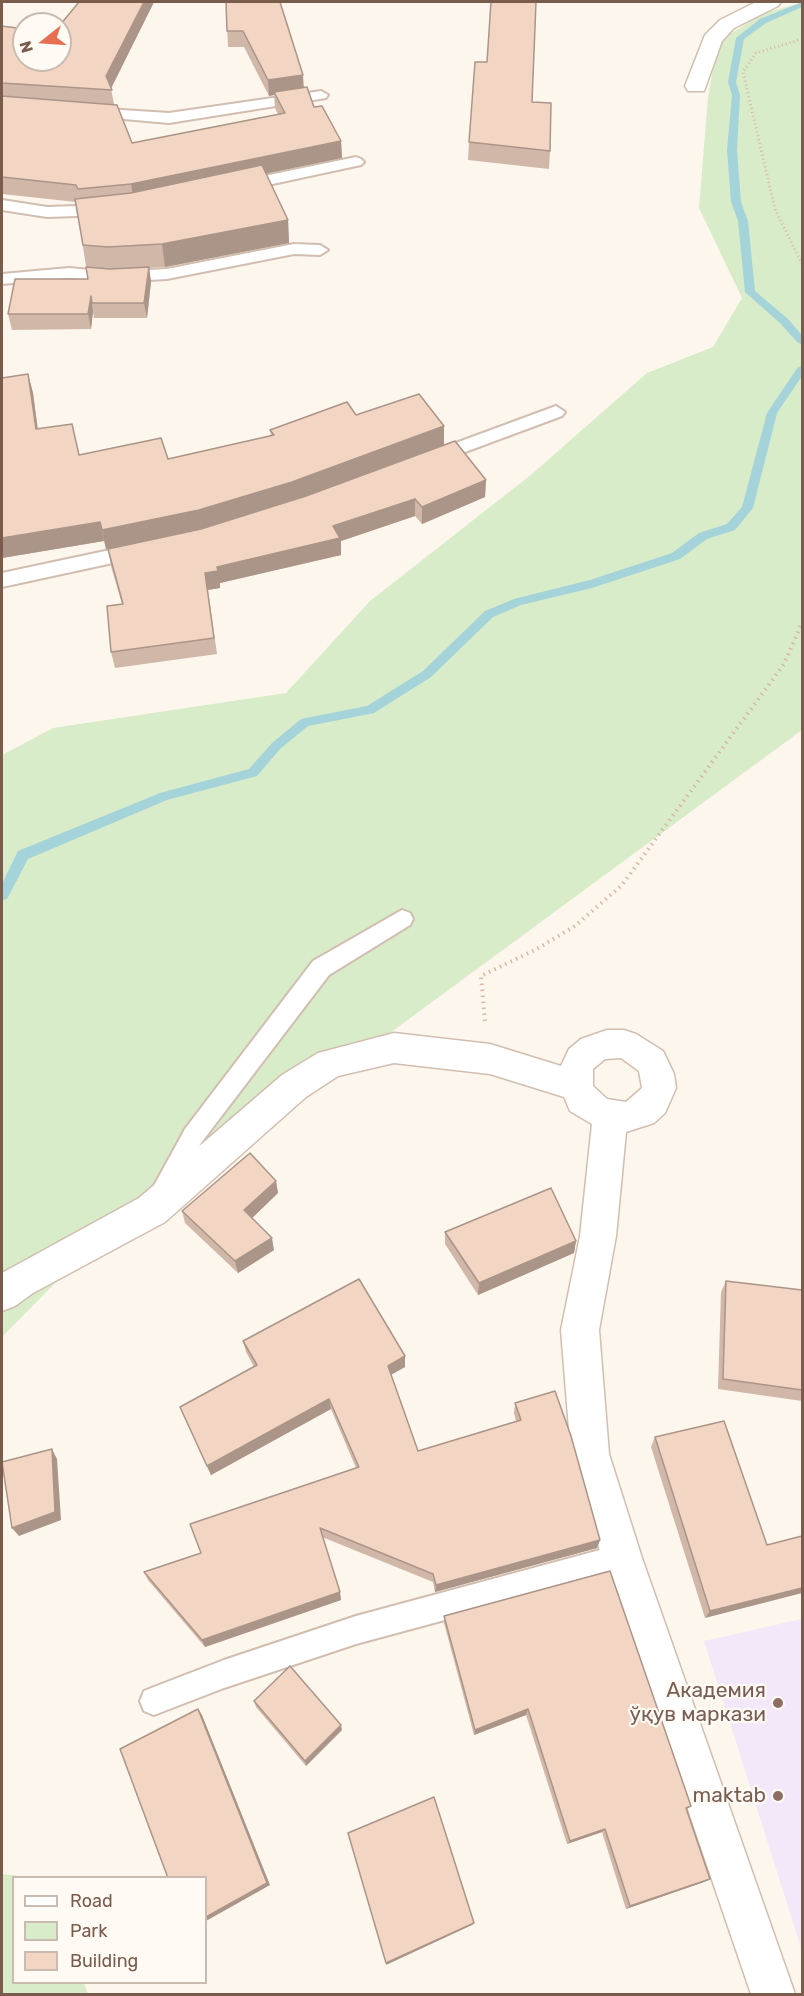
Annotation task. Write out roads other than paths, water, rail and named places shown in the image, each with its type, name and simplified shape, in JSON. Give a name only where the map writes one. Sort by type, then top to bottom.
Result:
[{"type":"street","points":[[696,86],[712,39],[727,24],[771,2]]},
{"type":"street","points":[[607,1044],[624,1044],[645,1056],[657,1074],[659,1088],[652,1102],[642,1112],[626,1117],[610,1116],[595,1110],[582,1100],[576,1086],[575,1072],[581,1059],[593,1049],[607,1044]]},
{"type":"street","points":[[2,1294],[20,1281],[64,1260],[152,1210],[294,1086],[330,1063],[394,1048],[490,1059],[576,1086]]},
{"type":"street","points":[[610,1116],[598,1236],[580,1330],[590,1454],[622,1558],[773,1995]]},
{"type":"lane","points":[[80,112],[169,118],[321,95]]},
{"type":"lane","points":[[222,189],[356,162]]},
{"type":"lane","points":[[2,205],[47,212],[81,213],[124,209]]},
{"type":"lane","points":[[2,279],[69,273],[112,278],[167,274],[294,249],[320,250]]},
{"type":"lane","points":[[411,466],[556,412]]},
{"type":"lane","points":[[2,580],[158,547]]},
{"type":"lane","points":[[152,1210],[193,1136],[321,968],[402,919]]},
{"type":"lane","points":[[154,1701],[224,1674],[356,1630],[622,1558]]},
{"type":"waterway","points":[[802,4],[763,21],[740,38],[732,82],[736,95],[732,150],[736,202],[743,221],[750,292],[784,321],[802,341]]},
{"type":"waterway","points":[[2,895],[23,855],[164,796],[253,773],[276,746],[305,722],[370,710],[427,674],[489,614],[518,602],[592,584],[676,556],[703,536],[731,527],[747,508],[772,413],[802,369]]},
{"type":"place","name":"Академия ўқув маркази","points":[[778,1703]]},
{"type":"place","name":"maktab","points":[[778,1796]]}]
